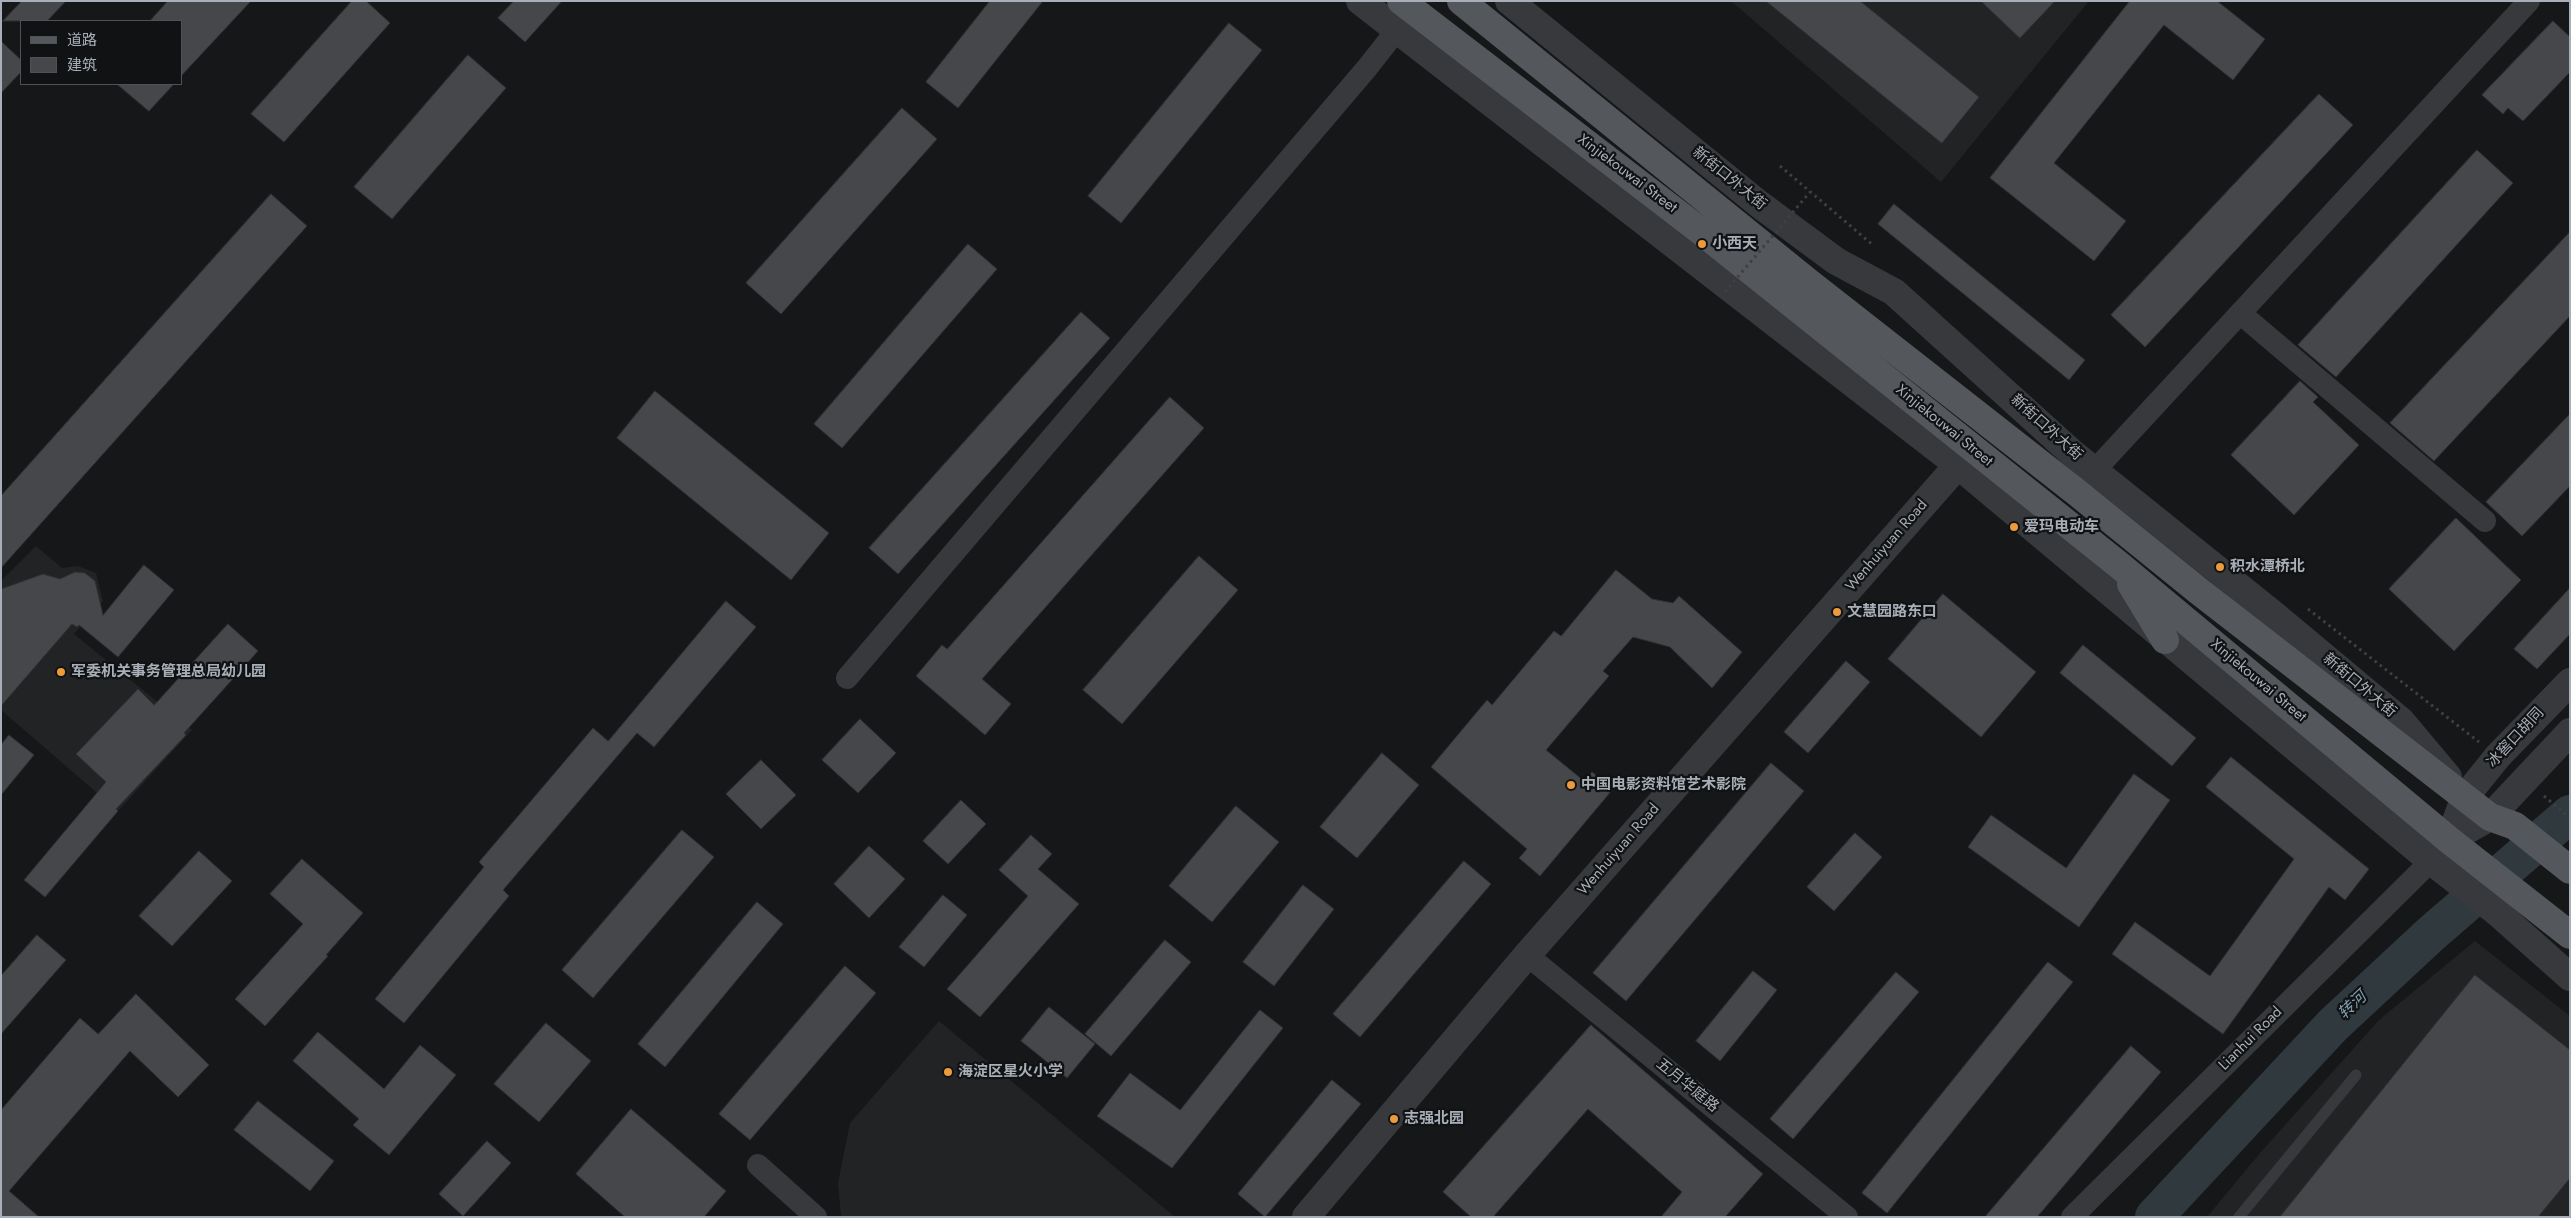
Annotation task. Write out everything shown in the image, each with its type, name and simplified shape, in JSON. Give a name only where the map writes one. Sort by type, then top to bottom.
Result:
[{"type":"main road","name":"Xinjiekouwai Street","points":[[1468,4],[1808,282],[2075,490],[2200,592],[2465,797]]},
{"type":"main road","name":"Xinjiekouwai Street","points":[[1403,14],[1702,232],[2119,565],[2477,863],[2570,935]]},
{"type":"main road","points":[[2119,565],[2165,640]]},
{"type":"main road","name":"新街口外大街","points":[[2465,797],[2562,864]]},
{"type":"street","name":"Xinjiekouwai Street","points":[[1360,1],[1403,14],[1958,466]]},
{"type":"street","name":"新街口外大街","points":[[1509,1],[1759,204],[1836,261],[1894,292],[2002,388],[2031,417],[2094,471],[2274,615],[2401,721],[2465,797]]},
{"type":"street","points":[[2075,490],[2529,1]]},
{"type":"street","points":[[847,678],[1367,68],[1403,14]]},
{"type":"street","points":[[2240,314],[2485,521]]},
{"type":"street","points":[[1958,466],[2431,861],[2498,913],[2570,977]]},
{"type":"street","name":"Wenhuiyuan Road","points":[[1306,1217],[1527,955],[1958,466]]},
{"type":"street","name":"冰窖口胡同","points":[[2449,840],[2465,797],[2498,756],[2570,682]]},
{"type":"street","points":[[2431,861],[2449,840],[2503,822],[2524,780],[2570,732]]},
{"type":"street","name":"Lianhui Road","points":[[2072,1217],[2431,861]]},
{"type":"street","name":"五月华庭路","points":[[1527,955],[1847,1217]]},
{"type":"street","points":[[758,1165],[816,1217]]},
{"type":"lane","points":[[2239,1217],[2356,1075]]},
{"type":"path","points":[[1780,166],[1874,246]]},
{"type":"path","points":[[1725,292],[1810,192]]},
{"type":"path","points":[[2303,606],[2498,756]]},
{"type":"path","points":[[2524,780],[2570,818]]},
{"type":"shaded area","points":[[1731,1],[2089,1],[1941,182]]},
{"type":"shaded area","name":"军委机关事务管理总局幼儿园","points":[[36,546],[62,568],[78,566],[96,573],[103,601],[74,634],[192,730],[118,811],[1,710],[1,581]]},
{"type":"shaded area","points":[[2475,941],[2570,1016],[2570,1217],[2207,1217],[2260,1153],[2379,1020]]},
{"type":"shaded area","name":"海淀区星火小学","points":[[939,1021],[1175,1217],[841,1217],[838,1183],[850,1123]]},
{"type":"building","points":[[22,1],[66,1],[48,20],[3,21]]},
{"type":"building","points":[[168,1],[251,1],[182,75],[182,20],[151,20]]},
{"type":"building","points":[[352,1],[366,1],[390,23],[284,142],[251,114]]},
{"type":"building","points":[[514,1],[562,1],[525,42],[498,18]]},
{"type":"building","points":[[990,1],[1043,1],[958,108],[926,82]]},
{"type":"building","points":[[1766,1],[1860,1],[1979,97],[1942,143]]},
{"type":"building","points":[[1981,1],[2055,1],[2020,38]]},
{"type":"building","points":[[2130,1],[2217,1],[2265,39],[2233,80],[2164,25],[2054,163],[2126,221],[2094,261],[1990,178]]},
{"type":"building","points":[[2553,21],[2570,37],[2570,72],[2523,121],[2508,108],[2503,114],[2482,95]]},
{"type":"building","points":[[1229,23],[1262,50],[1121,223],[1088,196]]},
{"type":"building","points":[[1,41],[20,59],[20,73],[1,93]]},
{"type":"building","points":[[468,55],[506,88],[392,219],[354,187]]},
{"type":"building","points":[[118,85],[173,85],[149,111]]},
{"type":"building","points":[[2319,94],[2353,125],[2145,347],[2111,315]]},
{"type":"building","points":[[902,108],[937,139],[781,314],[746,283]]},
{"type":"building","points":[[2477,150],[2513,183],[2336,377],[2298,345]]},
{"type":"building","points":[[271,194],[307,226],[1,568],[1,496]]},
{"type":"building","points":[[1894,204],[2085,360],[2069,380],[1878,224]]},
{"type":"building","points":[[2570,232],[2570,316],[2434,461],[2390,423]]},
{"type":"building","points":[[968,244],[997,269],[842,448],[814,424]]},
{"type":"building","points":[[1081,312],[1110,338],[898,574],[869,548]]},
{"type":"building","points":[[2300,381],[2318,397],[2313,402],[2359,445],[2294,515],[2231,455]]},
{"type":"building","points":[[655,391],[829,533],[791,580],[617,438]]},
{"type":"building","points":[[1170,397],[1204,428],[982,679],[1011,704],[985,735],[916,676],[942,645],[947,649]]},
{"type":"building","points":[[2570,414],[2570,486],[2522,536],[2486,502]]},
{"type":"building","points":[[2456,518],[2521,580],[2454,651],[2389,589]]},
{"type":"building","points":[[1199,556],[1238,590],[1122,724],[1083,690]]},
{"type":"building","points":[[144,565],[174,590],[118,657],[79,625],[77,627],[72,624],[1,706],[1,589],[43,574],[60,579],[75,572],[85,573],[95,581],[103,615]]},
{"type":"building","points":[[1616,570],[1652,599],[1673,603],[1679,596],[1742,652],[1712,688],[1670,647],[1633,637],[1603,671],[1609,676],[1546,750],[1584,781],[1592,772],[1613,789],[1540,876],[1519,858],[1527,849],[1431,767],[1487,700],[1492,705],[1554,631],[1561,636]]},
{"type":"building","points":[[2570,588],[2570,634],[2537,669],[2514,649]]},
{"type":"building","points":[[1943,594],[2036,672],[1981,737],[1888,659]]},
{"type":"building","points":[[726,601],[756,627],[654,747],[637,733],[503,890],[509,896],[404,1023],[375,999],[484,867],[479,862],[593,728],[608,741]]},
{"type":"building","points":[[228,624],[258,651],[184,733],[186,735],[116,809],[118,811],[45,897],[24,880],[106,782],[76,754],[138,689],[154,705]]},
{"type":"building","points":[[2083,645],[2196,738],[2172,766],[2060,673]]},
{"type":"building","points":[[1846,661],[1870,682],[1808,753],[1784,732]]},
{"type":"building","points":[[860,719],[896,753],[858,793],[822,760]]},
{"type":"building","points":[[9,735],[34,755],[1,795],[1,745]]},
{"type":"building","points":[[1382,753],[1419,785],[1357,858],[1320,827]]},
{"type":"building","points":[[2231,757],[2369,869],[2345,900],[2329,887],[2223,1034],[2112,954],[2135,922],[2210,976],[2294,859],[2206,787]]},
{"type":"building","points":[[761,760],[796,795],[761,829],[726,794]]},
{"type":"building","points":[[1771,763],[1804,791],[1626,1001],[1593,973]]},
{"type":"building","points":[[2134,774],[2170,800],[2079,927],[1968,847],[1991,815],[2066,868]]},
{"type":"building","points":[[961,800],[986,824],[948,864],[923,841]]},
{"type":"building","points":[[1236,806],[1279,842],[1212,922],[1169,886]]},
{"type":"building","points":[[682,830],[714,857],[593,998],[562,970]]},
{"type":"building","points":[[1855,833],[1882,857],[1834,911],[1807,887]]},
{"type":"building","points":[[1031,835],[1052,854],[1038,869],[1079,904],[980,1017],[947,989],[1028,896],[999,870]]},
{"type":"building","points":[[869,846],[905,879],[869,918],[834,884]]},
{"type":"building","points":[[199,851],[232,881],[172,946],[139,916]]},
{"type":"building","points":[[302,859],[363,913],[326,955],[328,956],[265,1026],[235,999],[303,924],[270,894]]},
{"type":"building","points":[[1464,861],[1491,884],[1360,1037],[1333,1014]]},
{"type":"building","points":[[1303,885],[1334,909],[1274,986],[1243,962]]},
{"type":"building","points":[[943,895],[967,915],[924,967],[899,947]]},
{"type":"building","points":[[757,902],[783,924],[665,1067],[638,1044]]},
{"type":"building","points":[[37,935],[66,960],[1,1034],[1,976]]},
{"type":"building","points":[[1165,940],[1191,962],[1111,1056],[1085,1034]]},
{"type":"building","points":[[2048,962],[2073,982],[1887,1213],[1862,1193]]},
{"type":"building","points":[[845,966],[876,993],[750,1140],[719,1114]]},
{"type":"building","points":[[1753,971],[1777,990],[1720,1061],[1696,1041]]},
{"type":"building","points":[[1896,972],[1919,992],[1793,1139],[1770,1119]]},
{"type":"building","points":[[2475,975],[2570,1050],[2570,1178],[2538,1217],[2280,1217]]},
{"type":"building","points":[[136,994],[209,1065],[178,1097],[130,1051],[9,1191],[39,1217],[1,1217],[1,1110],[80,1018],[98,1034]]},
{"type":"building","points":[[1049,1007],[1095,1044],[1067,1078],[1021,1041]]},
{"type":"building","points":[[1260,1010],[1283,1028],[1172,1168],[1097,1116],[1130,1073],[1180,1110]]},
{"type":"building","points":[[546,1023],[591,1061],[539,1122],[494,1084]]},
{"type":"building","points":[[1591,1025],[1763,1174],[1725,1217],[1661,1217],[1682,1192],[1588,1109],[1493,1217],[1471,1217],[1443,1192]]},
{"type":"building","points":[[318,1032],[384,1089],[420,1045],[456,1075],[389,1155],[353,1125],[359,1119],[293,1061]]},
{"type":"building","points":[[2131,1046],[2161,1072],[2037,1217],[1985,1217]]},
{"type":"building","points":[[1332,1080],[1361,1104],[1265,1217],[1238,1194]]},
{"type":"building","points":[[258,1101],[334,1161],[310,1191],[234,1130]]},
{"type":"building","points":[[631,1109],[726,1191],[704,1217],[625,1217],[576,1174]]},
{"type":"building","points":[[487,1141],[511,1163],[463,1216],[439,1194]]},
{"type":"waterway","name":"转河","points":[[2154,1217],[2333,1025],[2432,933],[2570,814]]},
{"type":"place","name":"小西天","points":[[1702,244]]},
{"type":"place","name":"爱玛电动车","points":[[2014,527]]},
{"type":"place","name":"积水潭桥北","points":[[2220,567]]},
{"type":"place","name":"文慧园路东口","points":[[1837,612]]},
{"type":"place","name":"军委机关事务管理总局幼儿园","points":[[61,672]]},
{"type":"place","name":"中国电影资料馆艺术影院","points":[[1571,785]]},
{"type":"place","name":"海淀区星火小学","points":[[948,1072]]},
{"type":"place","name":"志强北园","points":[[1394,1119]]}]
